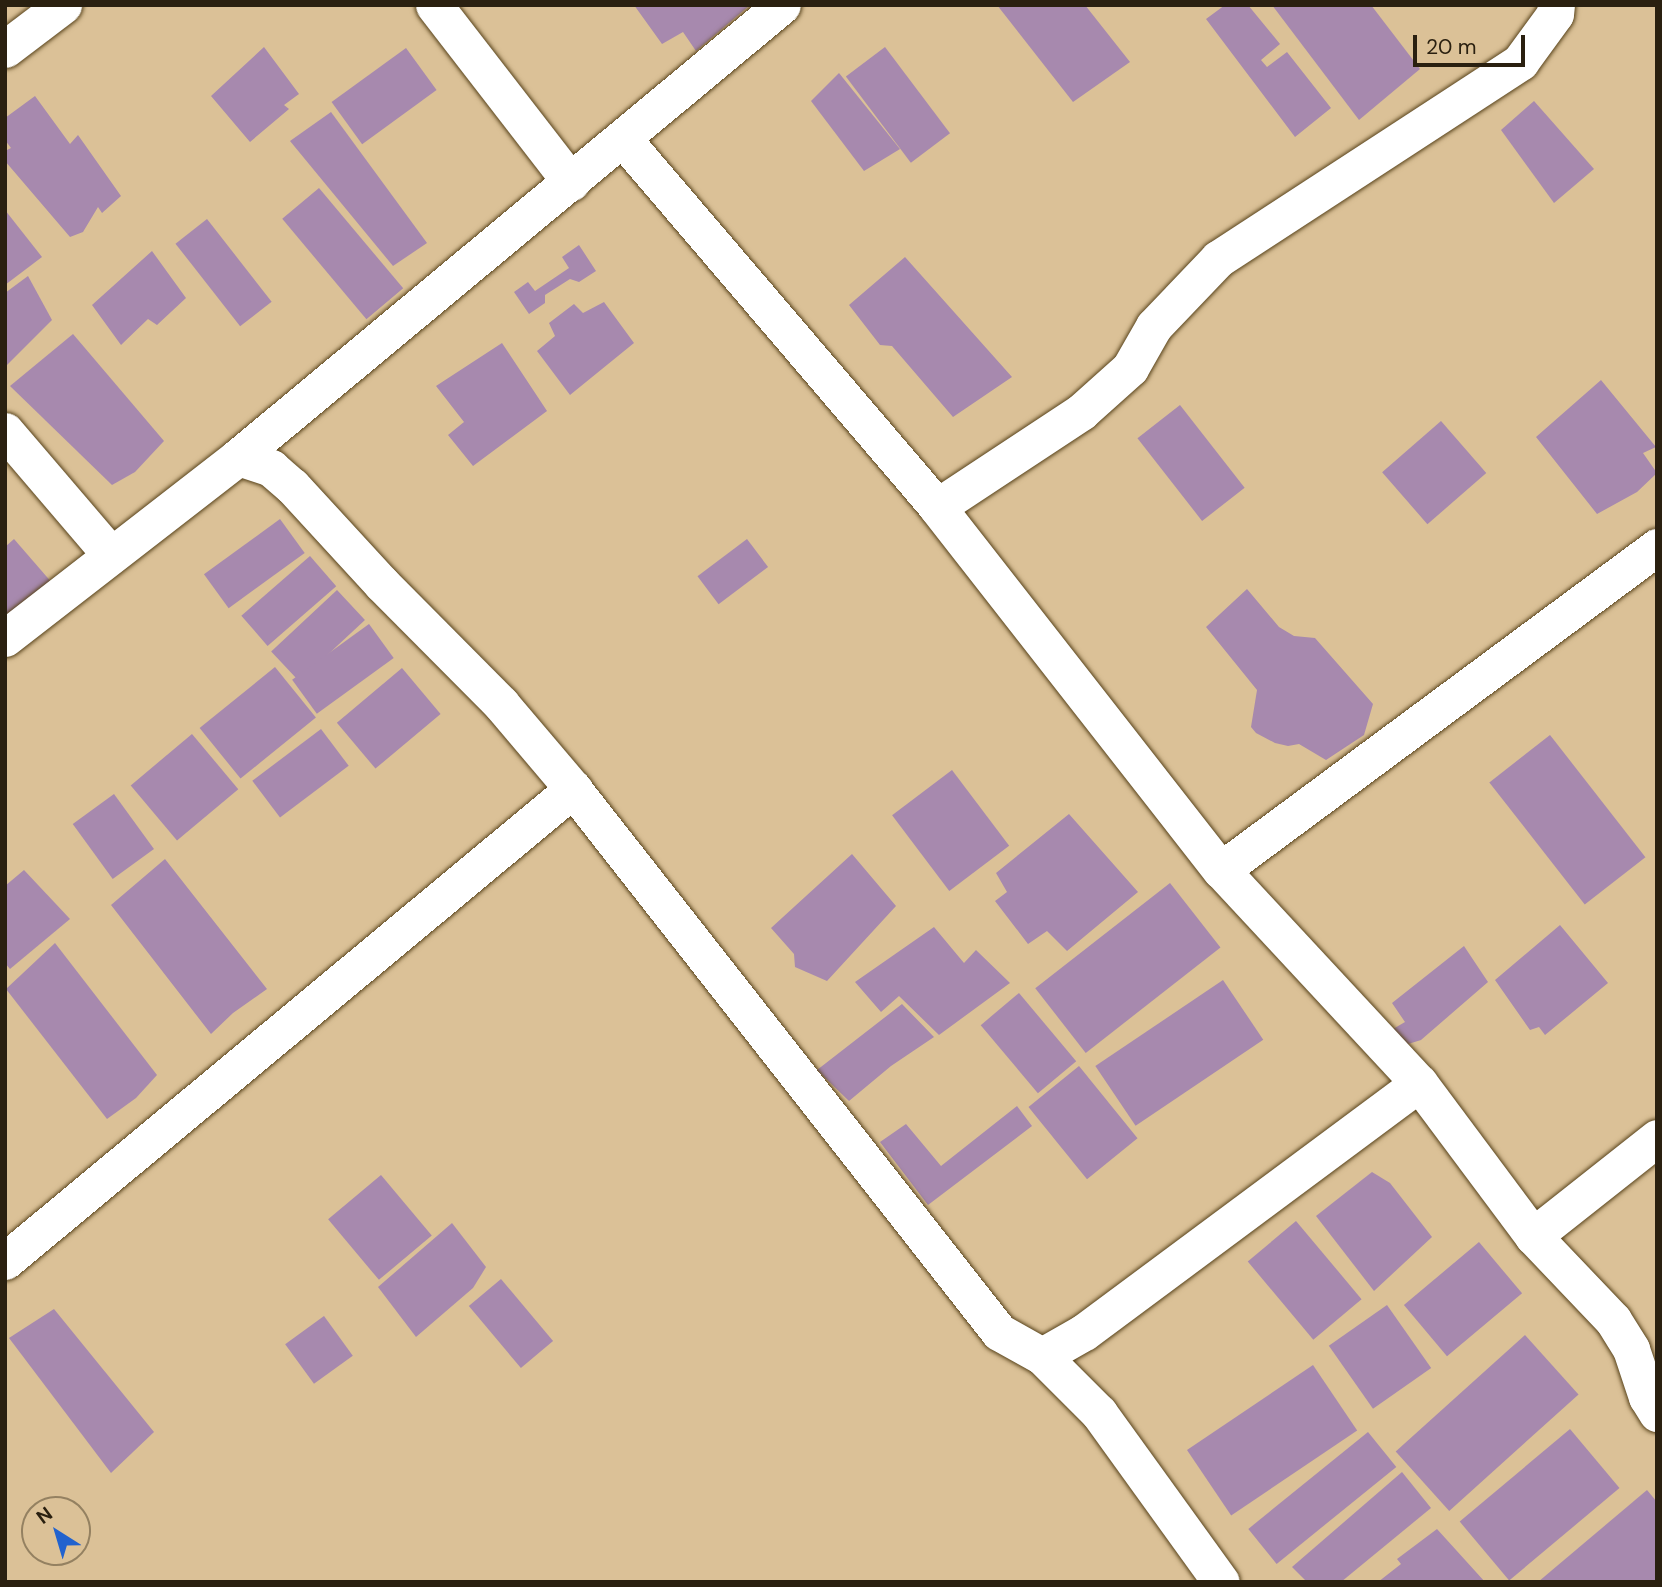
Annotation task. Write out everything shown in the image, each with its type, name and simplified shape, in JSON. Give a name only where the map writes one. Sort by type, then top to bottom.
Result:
[{"type":"street","points":[[434,5],[571,182]]},
{"type":"street","points":[[5,638],[239,457],[782,5]]},
{"type":"street","points":[[937,507],[1081,412],[1130,368],[1154,326],[1218,258],[1520,62],[1555,14],[1556,5]]},
{"type":"street","points":[[5,49],[53,8]]},
{"type":"street","points":[[623,139],[937,507],[1221,870],[1419,1083],[1533,1236],[1612,1320],[1631,1349],[1647,1397],[1657,1413]]},
{"type":"street","points":[[5,431],[111,555]]},
{"type":"street","points":[[239,457],[271,468],[292,486],[382,584],[501,704],[573,789],[999,1332],[1042,1356],[1099,1413],[1220,1582]]},
{"type":"street","points":[[1221,870],[1657,547]]},
{"type":"street","points":[[5,1261],[573,789]]},
{"type":"street","points":[[1042,1356],[1084,1332],[1419,1083]]},
{"type":"street","points":[[1533,1236],[1657,1138]]},
{"type":"building","points":[[634,5],[750,5],[696,51],[683,32],[662,44]]},
{"type":"building","points":[[997,5],[1085,5],[1130,62],[1073,102]]},
{"type":"building","points":[[1225,5],[1248,5],[1280,44],[1261,60],[1267,67],[1287,52],[1331,108],[1295,137],[1206,19]]},
{"type":"building","points":[[1272,5],[1371,5],[1420,69],[1359,120]]},
{"type":"building","points":[[264,47],[299,94],[284,105],[289,109],[250,142],[211,96]]},
{"type":"building","points":[[885,47],[950,133],[911,163],[846,76]]},
{"type":"building","points":[[406,48],[437,90],[362,144],[332,102]]},
{"type":"building","points":[[839,73],[900,149],[864,171],[811,101]]},
{"type":"building","points":[[35,96],[70,144],[78,135],[121,196],[102,213],[98,207],[83,232],[70,237],[5,161],[5,151],[11,148],[5,140],[5,118]]},
{"type":"building","points":[[1534,101],[1594,169],[1554,203],[1501,130]]},
{"type":"building","points":[[331,112],[427,243],[393,266],[290,141]]},
{"type":"building","points":[[319,188],[403,288],[366,319],[282,219]]},
{"type":"building","points":[[5,210],[42,257],[5,285]]},
{"type":"building","points":[[207,219],[272,302],[240,326],[175,244]]},
{"type":"building","points":[[579,245],[596,271],[579,282],[570,279],[545,295],[545,303],[529,314],[514,292],[528,282],[535,291],[569,268],[562,257]]},
{"type":"building","points":[[152,251],[186,298],[157,325],[148,319],[121,345],[92,305]]},
{"type":"building","points":[[905,257],[1012,377],[953,417],[892,346],[880,345],[849,305]]},
{"type":"building","points":[[28,276],[52,320],[5,367],[5,293]]},
{"type":"building","points":[[604,302],[634,343],[570,395],[537,351],[555,336],[549,323],[574,304],[583,313]]},
{"type":"building","points":[[73,334],[164,441],[135,472],[112,485],[10,386]]},
{"type":"building","points":[[502,343],[547,411],[473,466],[448,435],[464,422],[436,386]]},
{"type":"building","points":[[1601,380],[1656,447],[1643,453],[1657,473],[1637,492],[1597,514],[1536,437]]},
{"type":"building","points":[[1180,405],[1245,488],[1202,521],[1137,438]]},
{"type":"building","points":[[1441,421],[1486,473],[1427,524],[1382,472]]},
{"type":"building","points":[[280,519],[305,553],[229,608],[204,574]]},
{"type":"building","points":[[14,539],[53,584],[5,625],[5,547]]},
{"type":"building","points":[[747,539],[768,567],[719,604],[697,576]]},
{"type":"building","points":[[310,556],[336,586],[268,646],[241,616]]},
{"type":"building","points":[[1247,589],[1279,627],[1294,636],[1315,638],[1373,704],[1364,735],[1326,760],[1299,744],[1288,746],[1275,743],[1256,733],[1251,727],[1257,690],[1206,627]]},
{"type":"building","points":[[337,590],[365,620],[299,681],[271,651]]},
{"type":"building","points":[[369,624],[394,658],[317,714],[292,680]]},
{"type":"building","points":[[275,667],[316,718],[241,779],[200,728]]},
{"type":"building","points":[[402,668],[441,714],[375,769],[337,723]]},
{"type":"building","points":[[321,729],[349,766],[280,817],[252,781]]},
{"type":"building","points":[[192,734],[238,789],[177,841],[131,785]]},
{"type":"building","points":[[1550,735],[1645,857],[1585,905],[1489,782]]},
{"type":"building","points":[[952,770],[1009,846],[949,891],[892,815]]},
{"type":"building","points":[[114,794],[154,849],[113,879],[73,824]]},
{"type":"building","points":[[1069,814],[1138,892],[1067,951],[1047,931],[1028,944],[995,901],[1007,892],[996,873]]},
{"type":"building","points":[[852,854],[896,906],[827,981],[795,967],[794,954],[771,928]]},
{"type":"building","points":[[165,859],[267,989],[233,1013],[211,1034],[111,905]]},
{"type":"building","points":[[24,870],[70,919],[10,969],[5,963],[5,886]]},
{"type":"building","points":[[1170,883],[1220,948],[1086,1053],[1035,988]]},
{"type":"building","points":[[1560,925],[1608,983],[1545,1035],[1539,1027],[1530,1030],[1495,980]]},
{"type":"building","points":[[934,927],[964,963],[976,950],[1010,983],[939,1035],[899,996],[881,1012],[855,982]]},
{"type":"building","points":[[55,943],[157,1075],[136,1098],[107,1119],[6,989]]},
{"type":"building","points":[[1464,946],[1488,982],[1421,1040],[1405,1045],[1393,1029],[1405,1022],[1392,1003]]},
{"type":"building","points":[[1223,980],[1263,1040],[1136,1126],[1095,1066]]},
{"type":"building","points":[[1019,993],[1076,1061],[1038,1093],[981,1025]]},
{"type":"building","points":[[902,1004],[934,1037],[891,1066],[849,1101],[817,1070]]},
{"type":"building","points":[[1079,1066],[1138,1138],[1087,1179],[1028,1107]]},
{"type":"building","points":[[1017,1106],[1032,1126],[928,1205],[880,1142],[906,1124],[941,1166]]},
{"type":"building","points":[[1372,1172],[1390,1183],[1432,1237],[1374,1291],[1316,1216]]},
{"type":"building","points":[[381,1175],[432,1236],[379,1280],[328,1219]]},
{"type":"building","points":[[1296,1221],[1362,1299],[1313,1340],[1248,1261]]},
{"type":"building","points":[[452,1223],[486,1267],[473,1288],[416,1337],[378,1287]]},
{"type":"building","points":[[1479,1242],[1522,1293],[1447,1356],[1404,1305]]},
{"type":"building","points":[[501,1279],[553,1341],[521,1368],[469,1306]]},
{"type":"building","points":[[1387,1305],[1431,1368],[1373,1409],[1329,1346]]},
{"type":"building","points":[[54,1309],[154,1432],[111,1473],[9,1338]]},
{"type":"building","points":[[324,1316],[353,1356],[314,1384],[285,1344]]},
{"type":"building","points":[[1525,1335],[1579,1394],[1449,1511],[1396,1451]]},
{"type":"building","points":[[1313,1365],[1357,1430],[1231,1515],[1187,1450]]},
{"type":"building","points":[[1570,1429],[1619,1488],[1509,1581],[1460,1522]]},
{"type":"building","points":[[1368,1432],[1396,1467],[1277,1564],[1248,1529]]},
{"type":"building","points":[[1402,1472],[1431,1508],[1341,1582],[1307,1582],[1292,1567]]},
{"type":"building","points":[[1647,1490],[1657,1502],[1657,1582],[1538,1582]]},
{"type":"building","points":[[1437,1529],[1485,1582],[1378,1582],[1401,1564],[1397,1559]]}]
